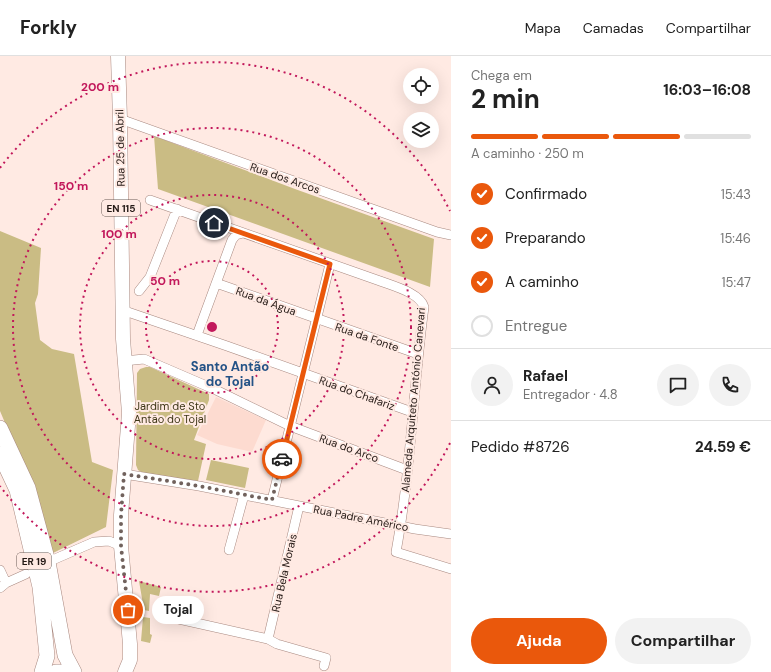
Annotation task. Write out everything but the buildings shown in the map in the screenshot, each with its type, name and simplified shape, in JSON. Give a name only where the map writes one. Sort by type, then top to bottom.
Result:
[{"type":"highway","name":"ER 19","points":[[0,428],[28,488],[48,562],[65,655],[74,672]]},
{"type":"highway","name":"ER 19","points":[[0,454],[17,490],[40,586],[48,656],[42,672]]},
{"type":"main road","name":"Rua 25 de Abril","points":[[115,56],[120,119],[124,361]]},
{"type":"main road","name":"EN 115","points":[[120,672],[127,666],[130,637],[121,546],[121,515],[129,413],[124,361]]},
{"type":"street","name":"Rua dos Arcos","points":[[120,119],[415,224],[451,235]]},
{"type":"street","name":"Alameda Arquiteto António Canevari","points":[[150,200],[330,264],[414,295],[421,300],[424,307],[407,470],[396,552],[451,569]]},
{"type":"street","points":[[139,291],[150,277],[177,209]]},
{"type":"street","points":[[197,335],[232,240],[236,235],[243,233]]},
{"type":"street","points":[[272,500],[330,264]]},
{"type":"street","name":"Rua da Água","points":[[216,283],[317,319]]},
{"type":"street","name":"Rua do Chafariz","points":[[122,310],[197,335],[412,412]]},
{"type":"street","name":"Rua da Fonte","points":[[317,319],[418,354]]},
{"type":"street","name":"Rua do Arco","points":[[124,361],[144,359],[216,390],[290,426],[407,470]]},
{"type":"street","name":"Rua Padre Américo","points":[[124,474],[244,494],[400,526],[451,534]]},
{"type":"street","points":[[229,550],[244,494]]},
{"type":"street","name":"Rua Bela Morais","points":[[268,639],[299,506]]},
{"type":"street","points":[[48,562],[94,542],[109,541],[121,546]]},
{"type":"street","points":[[0,570],[3,585],[26,574]]},
{"type":"street","points":[[174,618],[268,639],[277,644],[326,658],[324,666]]},
{"type":"shaded area","points":[[216,397],[266,420],[252,452],[217,444],[197,435]]},
{"type":"green space","points":[[154,136],[434,239],[430,287],[158,189]]},
{"type":"green space","points":[[0,231],[41,248],[38,294],[35,303],[40,340],[52,349],[74,354],[92,462],[113,470],[106,527],[53,553],[28,477],[0,411]]},
{"type":"green space","name":"Jardim de Sto Antão do Tojal","points":[[150,367],[209,394],[209,400],[194,440],[206,444],[198,481],[143,473],[138,470],[136,465],[137,373],[140,369]]},
{"type":"green space","points":[[211,460],[249,468],[245,488],[206,480]]},
{"type":"green space","points":[[139,581],[161,587],[159,596],[150,594],[149,611],[144,610]]},
{"type":"green space","points":[[143,617],[150,618],[150,634],[152,635],[150,643],[141,641]]},
{"type":"way so far","points":[[128,610],[121,546],[121,502],[124,474],[272,500],[282,459]]},
{"type":"place","name":"Tojal","points":[[128,610]]},
{"type":"district","name":"Santo Antão do Tojal","points":[[230,374]]},
{"type":"route","points":[[214,223],[330,264],[282,459]]}]
